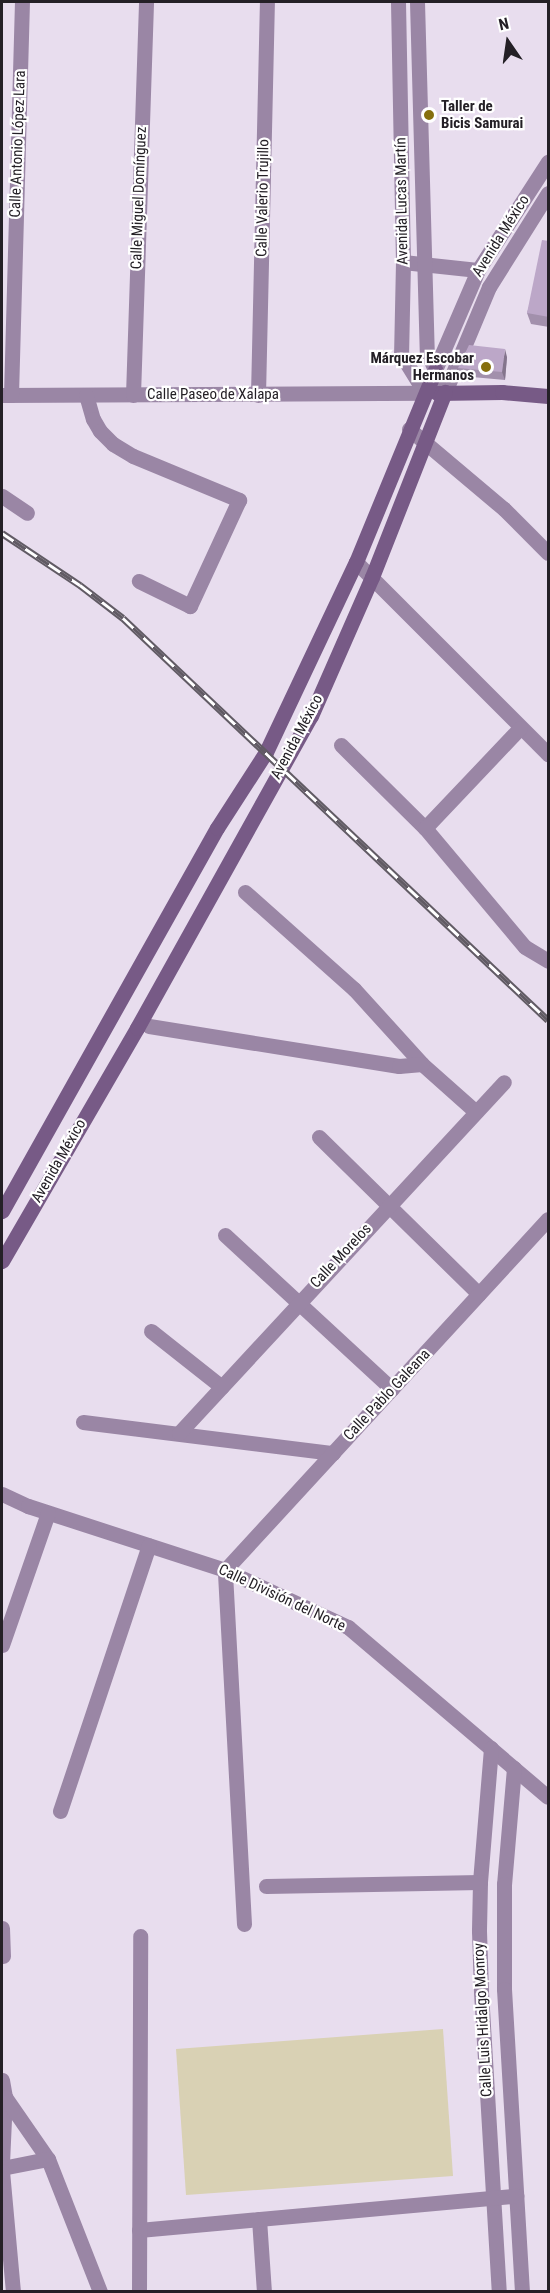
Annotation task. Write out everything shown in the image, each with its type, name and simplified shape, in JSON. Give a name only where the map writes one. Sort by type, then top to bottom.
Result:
[{"type":"main road","name":"Avenida México","points":[[2,1210],[218,828],[266,752],[356,562],[435,370]]},
{"type":"main road","name":"Avenida México","points":[[2,1261],[311,716],[372,577],[445,392]]},
{"type":"main road","points":[[425,393],[502,392],[549,396]]},
{"type":"main road","points":[[218,828],[240,844]]},
{"type":"street","name":"Calle Antonio López Lara","points":[[6,395],[22,2]]},
{"type":"street","name":"Calle Miguel Domínguez","points":[[133,395],[146,2]]},
{"type":"street","name":"Calle Valerio Trujillo","points":[[258,395],[267,2]]},
{"type":"street","name":"Avenida Lucas Martín","points":[[398,2],[403,262],[401,354],[425,393]]},
{"type":"street","name":"Avenida Lucas Martín","points":[[417,2],[427,352],[445,392]]},
{"type":"street","name":"Avenida México","points":[[435,370],[478,270],[549,162]]},
{"type":"street","name":"Avenida México","points":[[445,392],[489,287],[549,193]]},
{"type":"street","points":[[403,262],[478,270]]},
{"type":"street","name":"Calle Paseo de Xalapa","points":[[6,395],[425,393]]},
{"type":"street","points":[[86,395],[93,419],[100,431],[113,444],[133,456],[239,500],[190,606],[139,581]]},
{"type":"street","points":[[410,429],[504,509],[549,553]]},
{"type":"street","points":[[2,496],[27,513]]},
{"type":"street","points":[[356,562],[520,728],[549,754]]},
{"type":"street","points":[[425,828],[520,728]]},
{"type":"street","points":[[341,745],[425,828],[525,947],[549,961]]},
{"type":"street","points":[[245,892],[354,989],[422,1064],[476,1112]]},
{"type":"street","points":[[149,1026],[399,1066],[422,1064]]},
{"type":"street","name":"Calle Morelos","points":[[179,1433],[504,1082]]},
{"type":"street","points":[[319,1137],[479,1294]]},
{"type":"street","name":"Calle Pablo Galeana","points":[[225,1570],[549,1219]]},
{"type":"street","points":[[225,1234],[392,1389]]},
{"type":"street","points":[[151,1331],[222,1387]]},
{"type":"street","points":[[83,1422],[333,1453]]},
{"type":"street","name":"Calle División del Norte","points":[[2,1494],[48,1513],[225,1570],[348,1627],[549,1797]]},
{"type":"street","points":[[2,1646],[48,1513]]},
{"type":"street","points":[[60,1811],[148,1545]]},
{"type":"street","points":[[225,1570],[244,1924]]},
{"type":"street","name":"Calle Luis Hidalgo Monroy","points":[[490,1748],[480,1882],[481,1992],[499,2292]]},
{"type":"street","name":"Calle Luis Hidalgo Monroy","points":[[514,1768],[504,1884],[504,1930],[506,2034],[522,2292]]},
{"type":"street","points":[[266,1886],[480,1882]]},
{"type":"street","points":[[2,1928],[3,1956]]},
{"type":"street","points":[[139,2292],[140,1936]]},
{"type":"street","points":[[2,2080],[5,2097],[2,2163]]},
{"type":"street","points":[[5,2097],[48,2159],[100,2292]]},
{"type":"street","points":[[14,2292],[2,2169],[48,2159]]},
{"type":"street","points":[[139,2230],[516,2196]]},
{"type":"street","points":[[259,2219],[264,2292]]},
{"type":"shaded area","points":[[443,2029],[453,2176],[186,2195],[176,2049]]},
{"type":"building","points":[[542,240],[549,241],[549,317],[527,313]]},
{"type":"building","points":[[469,345],[505,349],[502,372],[458,368]]},
{"type":"railway","points":[[2,533],[80,585],[123,618],[548,1020]]},
{"type":"place","name":"Taller de Bicis Samurai","points":[[429,115]]},
{"type":"place","name":"Márquez Escobar Hermanos","points":[[486,367]]}]
